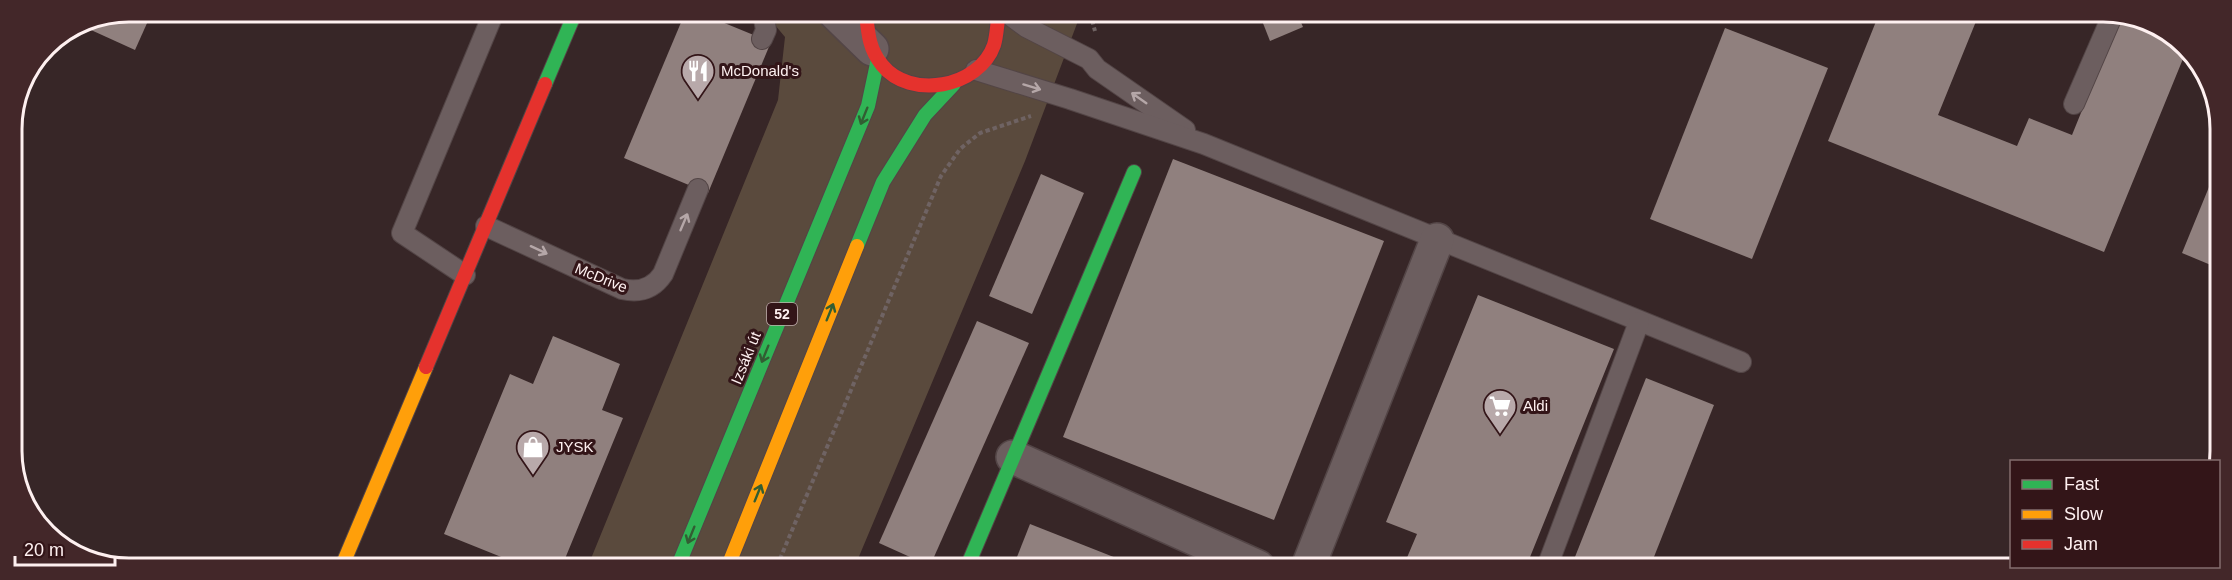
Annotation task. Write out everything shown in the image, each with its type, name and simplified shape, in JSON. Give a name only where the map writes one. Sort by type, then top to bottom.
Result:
[{"type":"main road","points":[[345,558],[571,23]]},
{"type":"main road","name":"52","points":[[866,23],[875,54]]},
{"type":"main road","points":[[875,54],[894,75],[916,85],[928,87],[954,84],[966,78],[986,62],[993,51],[1000,23]]},
{"type":"main road","name":"Izsáki út","points":[[681,558],[868,106],[875,54]]},
{"type":"main road","points":[[731,558],[883,182],[925,115],[954,84]]},
{"type":"main road","points":[[971,558],[1134,172]]},
{"type":"street","points":[[844,23],[875,54]]},
{"type":"street","points":[[1312,557],[1437,240]]},
{"type":"street","points":[[1013,457],[1237,557]]},
{"type":"lane","points":[[465,275],[402,233],[489,23]]},
{"type":"lane","points":[[762,39],[766,30],[765,23]]},
{"type":"lane","points":[[1020,23],[1089,59],[1097,69],[1204,144]]},
{"type":"lane","points":[[2074,104],[2109,23]]},
{"type":"lane","points":[[976,70],[1204,144],[1741,362]]},
{"type":"lane","name":"McDrive","points":[[486,226],[622,289],[642,290],[655,283],[663,274],[698,189]]},
{"type":"lane","points":[[1551,557],[1640,322]]},
{"type":"path","points":[[1089,59],[1095,30],[1093,23]]},
{"type":"path","points":[[781,558],[941,176],[960,149],[980,133],[1033,115],[1070,99]]},
{"type":"shaded area","points":[[773,23],[1077,23],[1025,161],[859,558],[591,558],[778,100],[785,37]]},
{"type":"building","points":[[1263,22],[1301,22],[1303,27],[1270,41]]},
{"type":"building","points":[[1876,22],[1976,22],[1938,115],[2017,146],[2029,118],[2072,135],[2117,24],[2130,26],[2156,37],[2183,59],[2104,252],[1828,141]]},
{"type":"building","points":[[123,23],[147,23],[135,50],[91,30]]},
{"type":"building","name":"McDonald's","points":[[681,23],[724,23],[771,42],[708,193],[624,158]]},
{"type":"building","points":[[1725,28],[1828,68],[1752,259],[1650,219]]},
{"type":"building","points":[[1173,159],[1384,241],[1274,520],[1063,437]]},
{"type":"building","points":[[1041,174],[1084,193],[1032,314],[989,296]]},
{"type":"building","points":[[2210,185],[2210,265],[2182,253]]},
{"type":"building","name":"Aldi","points":[[1478,295],[1614,349],[1530,557],[1407,557],[1417,534],[1386,522]]},
{"type":"building","points":[[977,321],[1029,343],[934,558],[911,558],[879,543]]},
{"type":"building","name":"JYSK","points":[[553,336],[620,364],[602,410],[623,418],[565,558],[504,558],[444,534],[510,374],[533,384]]},
{"type":"building","points":[[1646,378],[1714,405],[1654,557],[1575,557]]},
{"type":"building","points":[[1030,524],[1115,558],[1017,558]]},
{"type":"traffic: fast","points":[[545,84],[571,23]]},
{"type":"traffic: fast","points":[[681,558],[868,106],[878,59]]},
{"type":"traffic: fast","points":[[857,246],[883,182],[925,115],[954,84]]},
{"type":"traffic: fast","points":[[971,558],[1134,172]]},
{"type":"traffic: slow","points":[[731,558],[857,246]]},
{"type":"traffic: slow","points":[[345,558],[426,367]]},
{"type":"traffic: jam","points":[[867,23],[872,47],[882,65],[894,76],[909,83],[926,85],[943,84],[974,71],[986,60],[994,45],[998,23]]},
{"type":"traffic: jam","points":[[426,367],[545,84]]},
{"type":"place","name":"McDonald's","points":[[698,100]]},
{"type":"place","name":"Aldi","points":[[1500,435]]},
{"type":"place","name":"JYSK","points":[[533,476]]}]
